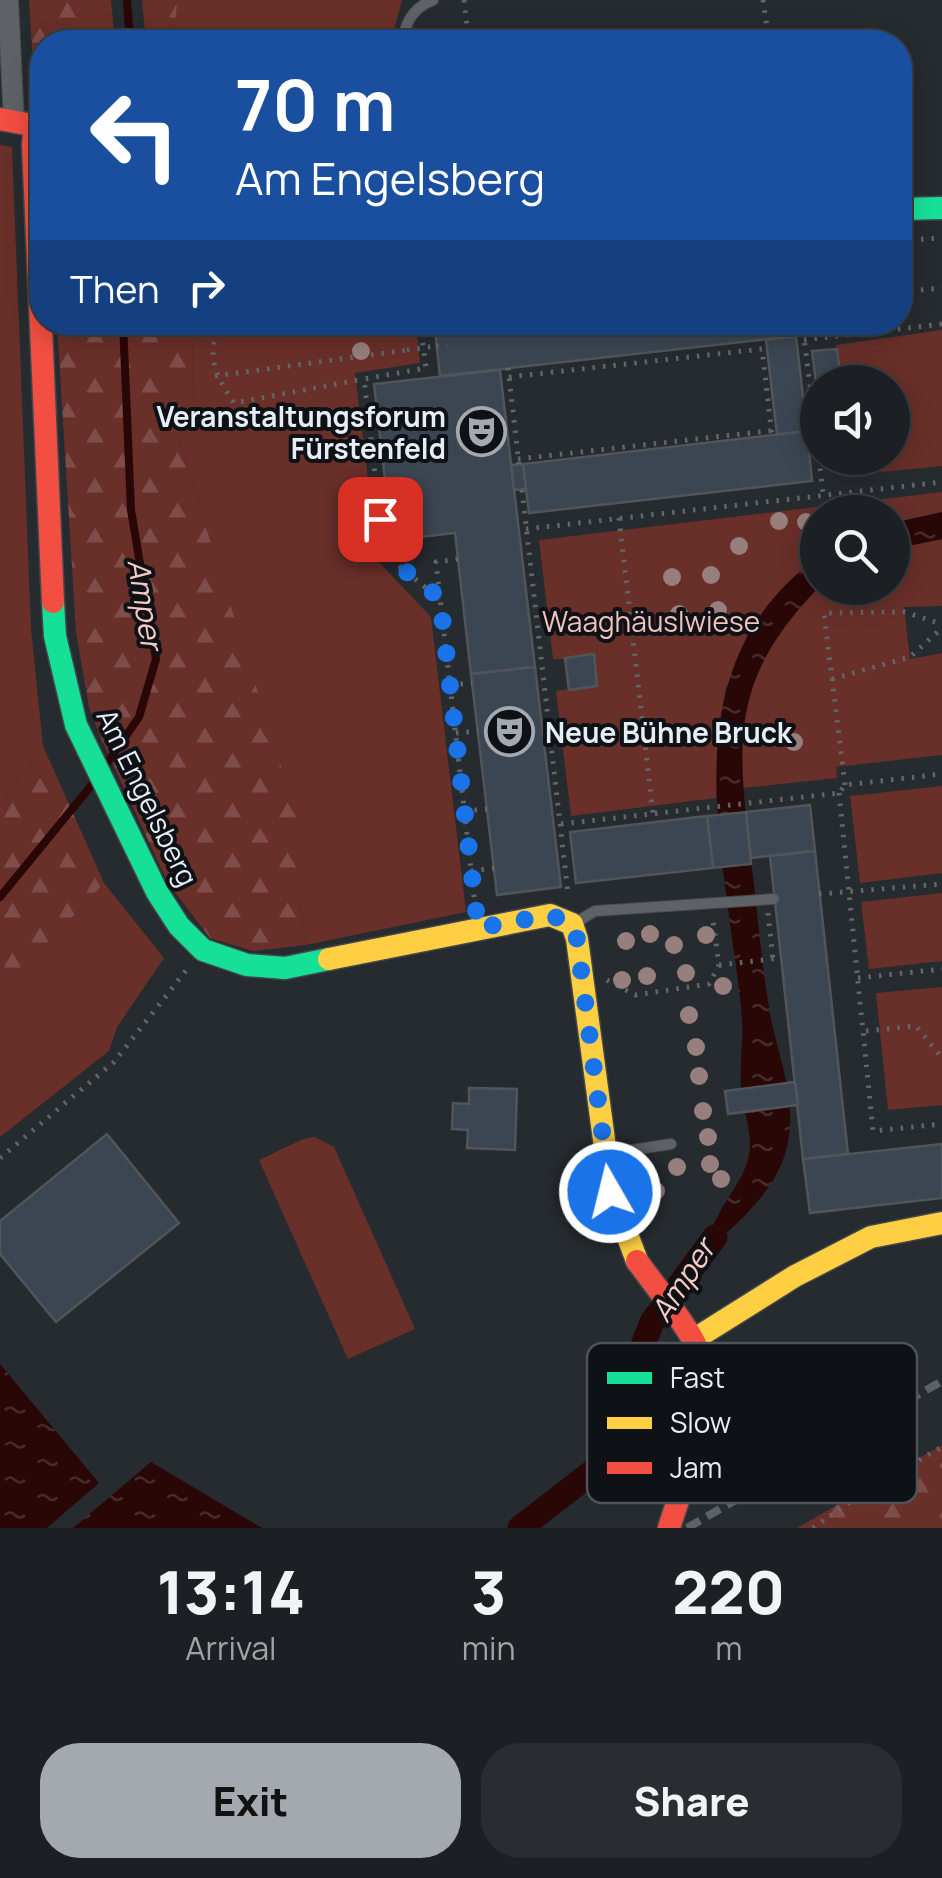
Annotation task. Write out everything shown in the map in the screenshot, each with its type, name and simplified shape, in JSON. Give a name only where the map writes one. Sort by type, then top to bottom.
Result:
[{"type":"street","points":[[8,0],[23,123]]},
{"type":"street","points":[[912,209],[942,208]]},
{"type":"street","name":"Am Engelsberg","points":[[41,335],[55,636],[76,725],[157,892],[179,926],[202,950]]},
{"type":"street","points":[[202,950],[248,965],[284,968],[550,915],[572,924],[605,1154],[600,1194],[637,1261],[694,1343]]},
{"type":"street","points":[[693,1340],[794,1276],[871,1237],[942,1222]]},
{"type":"street","points":[[669,1528],[677,1503]]},
{"type":"lane","points":[[406,30],[410,17],[420,5],[433,0]]},
{"type":"lane","points":[[572,924],[596,911],[766,900]]},
{"type":"lane","points":[[605,1154],[671,1144]]},
{"type":"path","points":[[464,0],[468,30]]},
{"type":"path","points":[[764,0],[767,30]]},
{"type":"path","points":[[912,239],[942,238]]},
{"type":"path","points":[[912,291],[942,288]]},
{"type":"path","points":[[912,327],[942,324]]},
{"type":"path","points":[[216,335],[211,350],[216,376],[234,403],[426,368],[422,335]]},
{"type":"path","points":[[803,335],[807,365]]},
{"type":"path","points":[[804,340],[847,335]]},
{"type":"path","points":[[216,376],[448,346]]},
{"type":"path","points":[[508,368],[518,462],[773,432],[762,349],[509,377]]},
{"type":"path","points":[[364,379],[384,554],[440,598]]},
{"type":"path","points":[[820,475],[823,495],[942,482]]},
{"type":"path","points":[[522,490],[525,552],[567,887]]},
{"type":"path","points":[[526,529],[800,498]]},
{"type":"path","points":[[619,518],[653,814]]},
{"type":"path","points":[[458,559],[436,562],[478,928]]},
{"type":"path","points":[[832,679],[910,656],[942,626],[905,612],[824,613],[832,679],[845,785],[839,793],[873,1131],[942,1124]]},
{"type":"path","points":[[450,686],[472,683]]},
{"type":"path","points":[[456,733],[478,731]]},
{"type":"path","points":[[845,785],[942,774]]},
{"type":"path","points":[[560,824],[839,793]]},
{"type":"path","points":[[464,811],[487,808]]},
{"type":"path","points":[[471,871],[494,868]]},
{"type":"path","points":[[566,875],[575,874]]},
{"type":"path","points":[[820,894],[942,884]]},
{"type":"path","points":[[720,966],[774,959],[766,900]]},
{"type":"path","points":[[602,974],[624,991],[651,998],[709,984],[720,966],[717,905]]},
{"type":"path","points":[[0,1158],[114,1062],[202,950]]},
{"type":"path","points":[[858,978],[942,969]]},
{"type":"path","points":[[865,1031],[916,1026],[942,1058]]},
{"type":"path","points":[[917,1461],[942,1447]]},
{"type":"path","points":[[813,1528],[849,1503]]},
{"type":"green space","points":[[29,0],[111,0],[114,30],[31,30]]},
{"type":"green space","points":[[142,0],[177,0],[176,30],[145,30]]},
{"type":"green space","points":[[177,0],[402,0],[394,30],[176,30]]},
{"type":"green space","points":[[0,145],[12,147],[31,629],[43,746],[0,803]]},
{"type":"green space","points":[[942,330],[942,466],[910,469],[910,365],[839,365],[836,345]]},
{"type":"green space","points":[[58,335],[192,335],[193,398],[174,425],[308,852],[300,904],[306,945],[253,951],[210,938],[168,883],[89,707],[76,632]]},
{"type":"green space","points":[[192,335],[417,335],[420,363],[355,373],[378,561],[431,617],[466,912],[306,945],[300,904],[307,852],[174,425],[193,398]]},
{"type":"green space","name":"Waaghäuslwiese","points":[[942,492],[942,512],[910,519],[910,496]]},
{"type":"green space","name":"Waaghäuslwiese","points":[[800,509],[800,571],[726,687],[718,732],[716,798],[571,816],[556,691],[569,689],[565,659],[553,659],[539,540]]},
{"type":"green space","points":[[942,539],[942,606],[904,607],[910,659],[942,653],[942,755],[836,767],[837,778],[742,788],[748,702],[766,656],[780,634],[802,605],[910,605],[910,546]]},
{"type":"green space","points":[[43,746],[104,883],[0,995],[0,803]]},
{"type":"green space","points":[[942,786],[942,873],[860,883],[850,796]]},
{"type":"green space","points":[[104,883],[164,958],[117,1027],[109,1051],[0,1137],[0,995]]},
{"type":"green space","points":[[942,893],[942,961],[869,969],[861,902]]},
{"type":"green space","points":[[942,987],[942,1105],[888,1110],[876,993]]},
{"type":"green space","points":[[315,1137],[334,1147],[415,1329],[348,1359],[259,1160]]},
{"type":"green space","points":[[942,1445],[942,1528],[797,1528],[841,1503],[917,1503],[917,1459]]},
{"type":"water","points":[[942,512],[942,539],[910,546],[910,519]]},
{"type":"water","points":[[800,574],[800,605],[803,605],[767,655],[753,687],[742,751],[765,981],[790,1106],[788,1142],[767,1189],[695,1263],[742,1175],[750,1145],[741,1087],[742,1018],[719,832],[716,771],[722,711],[738,655],[769,604]]},
{"type":"water","points":[[0,1364],[99,1483],[47,1528],[0,1528]]},
{"type":"water","points":[[151,1462],[262,1528],[73,1528]]},
{"type":"building","points":[[435,335],[796,336],[440,376]]},
{"type":"building","points":[[796,336],[800,432],[777,435],[766,340]]},
{"type":"building","points":[[837,349],[839,365],[814,365],[812,351]]},
{"type":"building","points":[[500,370],[535,667],[471,674],[455,533],[392,540],[374,384]]},
{"type":"building","points":[[800,432],[800,475],[811,475],[812,481],[529,513],[523,464]]},
{"type":"building","points":[[523,464],[526,489],[514,490],[511,465]]},
{"type":"building","points":[[594,654],[597,686],[569,690],[565,658]]},
{"type":"building","points":[[535,667],[561,887],[497,895],[471,674]]},
{"type":"building","points":[[810,805],[815,851],[751,858],[746,812]]},
{"type":"building","points":[[746,812],[751,864],[713,868],[707,816]]},
{"type":"building","points":[[707,816],[713,868],[576,883],[570,832]]},
{"type":"building","points":[[815,851],[848,1154],[803,1159],[770,856]]},
{"type":"building","points":[[795,1082],[798,1105],[728,1114],[725,1091]]},
{"type":"building","points":[[469,1088],[517,1089],[515,1150],[467,1148],[468,1130],[452,1129],[453,1103],[469,1104]]},
{"type":"building","points":[[107,1134],[179,1223],[56,1322],[0,1254],[0,1221]]},
{"type":"building","points":[[942,1144],[942,1198],[810,1213],[803,1159]]},
{"type":"waterway","name":"Amper","points":[[127,0],[129,30]]},
{"type":"waterway","name":"Amper","points":[[103,769],[139,717],[156,659],[131,510],[124,335]]},
{"type":"waterway","name":"Amper","points":[[0,897],[95,781]]},
{"type":"waterway","name":"Amper","points":[[644,1343],[652,1322],[715,1237]]},
{"type":"waterway","name":"Amper","points":[[520,1528],[587,1476]]},
{"type":"railway","points":[[917,1395],[942,1381]]},
{"type":"railway","points":[[687,1528],[730,1503]]},
{"type":"traffic: fast","points":[[912,209],[942,208]]},
{"type":"traffic: fast","points":[[53,602],[55,636],[76,725],[157,892],[179,926],[203,950],[247,965],[285,968],[329,959]]},
{"type":"traffic: slow","points":[[329,959],[550,915],[572,924],[611,1192],[637,1261]]},
{"type":"traffic: slow","points":[[693,1340],[795,1276],[871,1237],[942,1223]]},
{"type":"traffic: jam","points":[[0,119],[30,125]]},
{"type":"traffic: jam","points":[[41,335],[53,602]]},
{"type":"traffic: jam","points":[[637,1261],[694,1343]]},
{"type":"traffic: jam","points":[[669,1528],[677,1503]]},
{"type":"place","name":"Veranstaltungsforum Fürstenfeld","points":[[481,432]]},
{"type":"place","name":"Neue Bühne Bruck","points":[[510,732]]},
{"type":"route","points":[[380,519],[384,554],[440,598],[478,928],[550,915],[572,924],[610,1192]]}]
